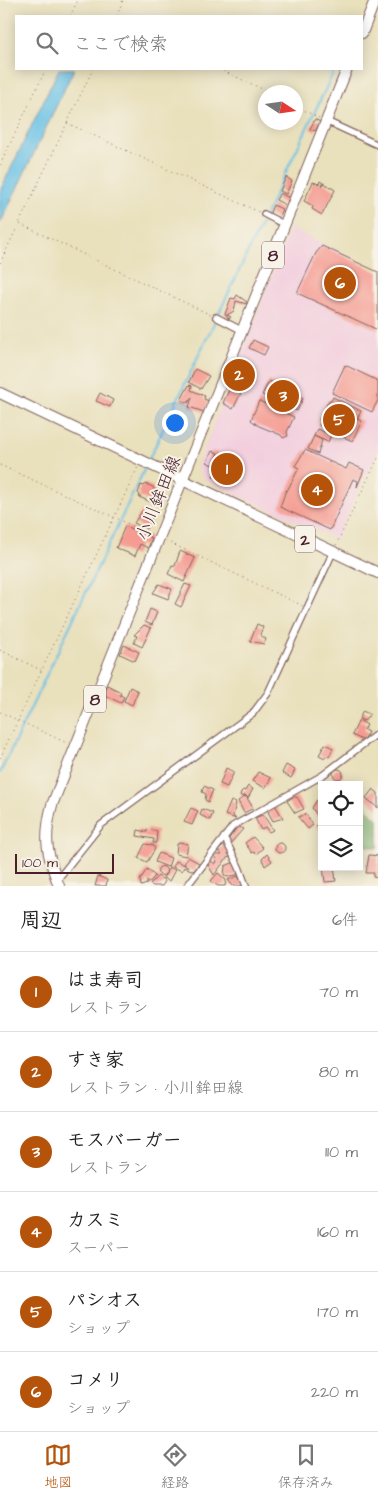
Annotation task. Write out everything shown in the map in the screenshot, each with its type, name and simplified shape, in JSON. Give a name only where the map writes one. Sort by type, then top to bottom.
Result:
[{"type":"main road","points":[[363,30],[375,0]]},
{"type":"main road","name":"小川鉾田線","points":[[58,883],[46,849],[46,828],[52,805],[347,70]]},
{"type":"main road","name":"2","points":[[0,394],[378,573]]},
{"type":"street","points":[[326,122],[378,145]]},
{"type":"street","points":[[265,215],[285,224]]},
{"type":"street","points":[[217,318],[243,331]]},
{"type":"street","points":[[58,883],[101,825],[253,713],[268,693],[333,552]]},
{"type":"street","points":[[187,886],[224,837],[242,820],[323,775],[378,733]]},
{"type":"street","points":[[224,837],[240,867],[246,886]]},
{"type":"path","points":[[70,15],[78,0]]},
{"type":"path","points":[[117,15],[124,0]]},
{"type":"path","points":[[0,165],[46,70]]},
{"type":"path","points":[[0,263],[93,70]]},
{"type":"path","points":[[220,70],[258,87]]},
{"type":"path","points":[[303,110],[315,116]]},
{"type":"path","points":[[67,122],[265,215]]},
{"type":"path","points":[[20,224],[217,318]]},
{"type":"path","points":[[333,552],[378,458]]},
{"type":"path","points":[[0,758],[114,518],[146,463]]},
{"type":"path","points":[[0,465],[308,608]]},
{"type":"path","points":[[0,650],[42,670]]},
{"type":"path","points":[[0,712],[76,747]]},
{"type":"shaded area","points":[[290,228],[378,272],[378,450],[336,539],[204,480],[197,467]]},
{"type":"green space","points":[[363,802],[373,816],[378,819],[378,848],[363,845]]},
{"type":"water","points":[[59,70],[74,70],[0,224],[0,191]]},
{"type":"building","points":[[315,119],[320,122],[315,131],[310,129]]},
{"type":"building","points":[[286,177],[292,181],[286,194],[280,191]]},
{"type":"building","points":[[320,181],[323,183],[322,186],[324,183],[335,190],[322,215],[312,209],[313,206],[304,201],[313,182],[319,184]]},
{"type":"building","points":[[280,193],[289,198],[286,205],[276,200]]},
{"type":"building","points":[[273,205],[282,209],[278,219],[269,215]]},
{"type":"building","points":[[322,246],[378,272],[378,330],[297,293],[316,253]]},
{"type":"building","points":[[237,295],[247,304],[236,301],[234,311],[227,315],[231,317],[229,319],[225,314],[231,298],[235,299]]},
{"type":"building","points":[[253,340],[268,347],[264,355],[249,348]]},
{"type":"building","points":[[238,365],[246,369],[242,383],[232,379]]},
{"type":"building","points":[[345,365],[378,381],[378,400],[372,412],[332,393]]},
{"type":"building","points":[[195,369],[209,376],[201,389],[189,382]]},
{"type":"building","points":[[269,381],[303,398],[297,411],[262,395]]},
{"type":"building","points":[[189,385],[192,386],[191,390],[205,396],[204,399],[209,401],[204,412],[189,407],[192,397],[188,403],[181,400]]},
{"type":"building","points":[[230,388],[241,393],[233,409],[223,403]]},
{"type":"building","points":[[100,393],[113,400],[110,407],[96,401]]},
{"type":"building","points":[[333,397],[361,411],[357,419],[362,421],[352,441],[319,425],[321,421],[319,420],[329,400],[331,401]]},
{"type":"building","points":[[259,401],[294,417],[287,432],[288,436],[283,438],[281,435],[259,426],[251,420]]},
{"type":"building","points":[[317,429],[331,435],[328,442],[314,436]]},
{"type":"building","points":[[314,436],[322,440],[318,454],[308,449]]},
{"type":"building","points":[[305,450],[346,469],[349,463],[364,470],[357,487],[358,481],[353,479],[330,530],[280,507],[286,490],[299,468],[295,466]]},
{"type":"building","points":[[212,451],[218,453],[212,465],[207,462]]},
{"type":"building","points":[[222,457],[239,466],[230,485],[213,476]]},
{"type":"building","points":[[146,484],[153,487],[156,493],[151,502],[139,497],[138,493],[141,485],[144,486]]},
{"type":"building","points":[[142,511],[153,516],[146,529],[134,523]]},
{"type":"building","points":[[125,526],[152,538],[148,548],[140,544],[135,556],[116,548]]},
{"type":"building","points":[[180,551],[195,558],[184,582],[168,574],[172,565],[175,566]]},
{"type":"building","points":[[159,584],[172,589],[168,599],[153,593]]},
{"type":"building","points":[[185,584],[191,586],[181,607],[175,604]]},
{"type":"building","points":[[150,609],[157,612],[152,625],[145,622]]},
{"type":"building","points":[[257,624],[263,627],[260,635],[266,639],[264,644],[250,641]]},
{"type":"building","points":[[144,625],[151,628],[142,647],[134,643],[137,636],[134,635]]},
{"type":"building","points":[[124,645],[139,652],[135,661],[120,654]]},
{"type":"building","points":[[107,685],[121,692],[120,695],[124,697],[121,703],[102,694]]},
{"type":"building","points":[[130,687],[138,691],[132,705],[124,701]]},
{"type":"building","points":[[363,711],[370,715],[364,721],[359,719]]},
{"type":"building","points":[[359,720],[367,725],[364,730],[368,732],[364,741],[352,735]]},
{"type":"building","points":[[325,744],[333,748],[329,757],[326,756],[325,758],[319,755]]},
{"type":"building","points":[[286,765],[295,770],[291,778],[282,773]]},
{"type":"building","points":[[226,768],[234,772],[227,787],[220,784]]},
{"type":"building","points":[[338,769],[343,774],[338,779],[333,774]]},
{"type":"building","points":[[258,772],[271,778],[265,788],[252,781]]},
{"type":"building","points":[[204,786],[213,790],[208,802],[205,800],[206,794],[202,792]]},
{"type":"building","points":[[248,786],[253,789],[248,798],[245,795],[243,798],[240,795],[241,792],[245,791]]},
{"type":"building","points":[[373,789],[378,793],[378,808],[366,798]]},
{"type":"building","points":[[246,796],[253,808],[244,813],[238,801]]},
{"type":"building","points":[[297,797],[304,809],[295,813],[287,801]]},
{"type":"building","points":[[317,800],[318,817],[312,808]]},
{"type":"building","points":[[231,801],[236,803],[233,816],[236,819],[225,815]]},
{"type":"building","points":[[275,805],[283,818],[273,821],[268,809]]},
{"type":"building","points":[[191,808],[198,811],[192,825],[184,822]]},
{"type":"building","points":[[202,809],[213,813],[210,820],[200,815]]},
{"type":"building","points":[[306,814],[313,825],[308,829],[298,817]]},
{"type":"building","points":[[262,815],[273,830],[269,832],[265,827],[261,830],[255,818]]},
{"type":"building","points":[[238,826],[243,829],[231,843],[228,840]]},
{"type":"building","points":[[147,829],[157,831],[156,843],[153,843],[154,839],[137,836],[138,830],[147,832]]},
{"type":"building","points":[[253,837],[263,848],[256,854],[252,853],[245,843]]},
{"type":"building","points":[[180,842],[188,844],[186,856],[176,854],[177,844]]},
{"type":"building","points":[[280,843],[285,848],[280,853],[275,848]]},
{"type":"building","points":[[145,844],[153,845],[155,849],[147,862],[138,858]]},
{"type":"building","points":[[225,845],[233,856],[227,858],[214,875],[208,865],[211,861],[215,864],[217,862],[215,860],[217,855],[222,855],[218,850]]},
{"type":"building","points":[[159,853],[171,858],[168,867],[155,862]]},
{"type":"building","points":[[267,854],[272,861],[265,866],[262,859]]},
{"type":"building","points":[[369,855],[378,856],[378,878],[373,877],[374,873],[366,873]]},
{"type":"building","points":[[188,857],[199,863],[194,871],[184,867],[182,871],[173,867],[176,861],[189,867],[184,864]]},
{"type":"building","points":[[235,862],[239,874],[229,877],[224,875],[225,866]]},
{"type":"building","points":[[162,867],[166,871],[162,875],[158,871]]},
{"type":"building","points":[[170,867],[175,870],[169,881],[163,878]]},
{"type":"building","points":[[147,869],[155,876],[149,883],[147,881],[147,884],[141,886],[140,880]]},
{"type":"building","points":[[324,871],[335,871],[336,881],[325,882]]},
{"type":"building","points":[[218,873],[226,880],[225,886],[218,886],[211,881]]},
{"type":"building","points":[[98,876],[107,880],[106,886],[95,886]]},
{"type":"building","points":[[158,876],[165,881],[162,886],[150,884]]},
{"type":"building","points":[[238,876],[243,886],[233,886],[228,880]]},
{"type":"waterway","points":[[218,315],[335,70]]},
{"type":"waterway","points":[[149,459],[216,319]]},
{"type":"waterway","points":[[0,773],[146,466]]},
{"type":"place","name":"コメリ","points":[[340,283]]},
{"type":"place","name":"すき家","points":[[239,375]]},
{"type":"place","name":"モスバーガー","points":[[283,396]]},
{"type":"place","name":"パシオス","points":[[339,420]]},
{"type":"place","name":"はま寿司","points":[[227,469]]},
{"type":"place","name":"カスミ","points":[[317,490]]}]
